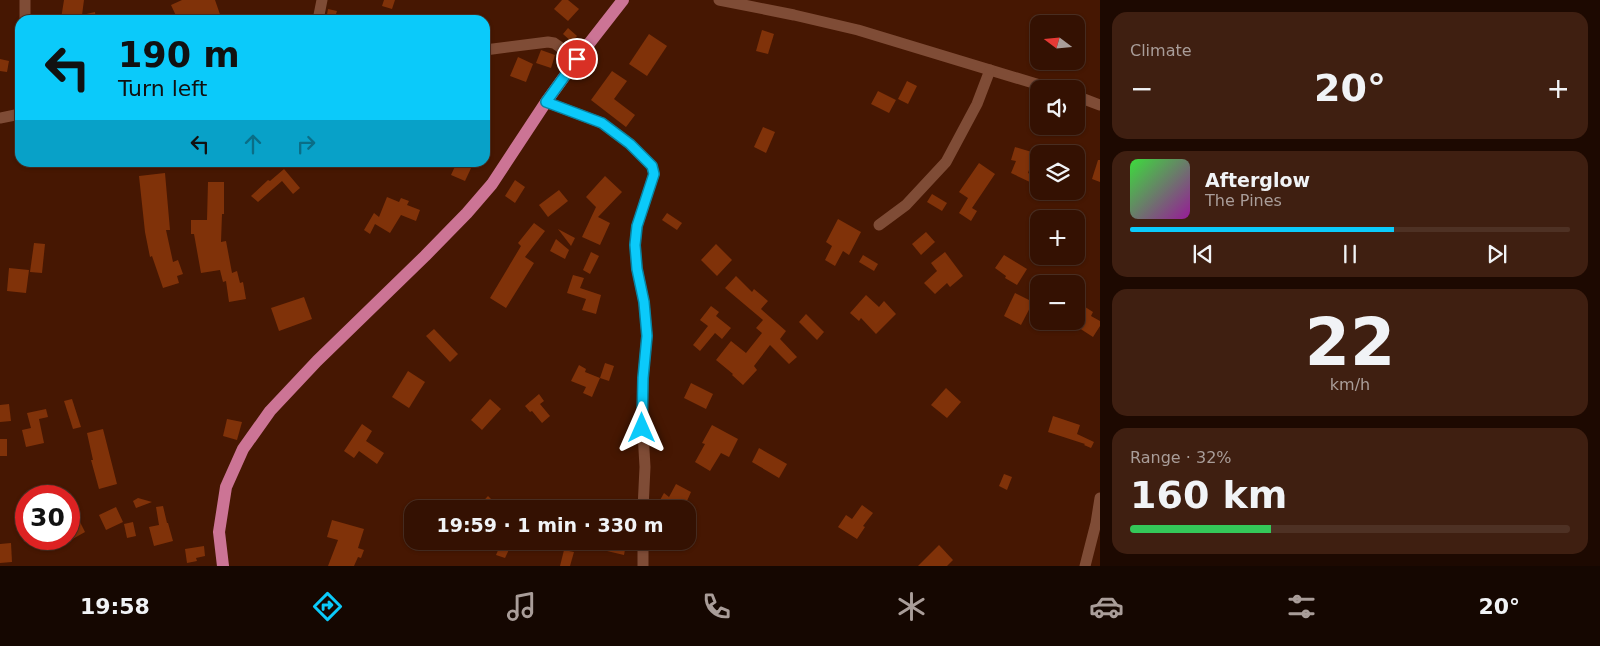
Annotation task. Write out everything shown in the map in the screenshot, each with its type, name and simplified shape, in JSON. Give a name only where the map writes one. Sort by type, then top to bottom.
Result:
[{"type":"main road","points":[[223,566],[220,532],[226,487],[243,449],[270,411],[317,361],[467,213],[492,184],[546,102],[623,0]]},
{"type":"street","points":[[24,0],[26,15]]},
{"type":"street","points":[[319,15],[322,0]]},
{"type":"street","points":[[719,0],[858,30],[1030,82]]},
{"type":"street","points":[[490,49],[548,42],[554,43],[577,59]]},
{"type":"street","points":[[879,225],[906,205],[946,162],[977,104],[990,70]]},
{"type":"street","points":[[1085,99],[1100,105]]},
{"type":"street","points":[[546,102],[602,123],[630,144],[652,166],[654,174],[637,226],[635,245],[647,336],[642,415],[646,468],[644,500]]},
{"type":"street","points":[[0,118],[15,115]]},
{"type":"street","points":[[1085,566],[1100,498]]},
{"type":"street","points":[[643,550],[644,566]]},
{"type":"building","points":[[64,0],[84,0],[82,15],[62,15]]},
{"type":"building","points":[[182,0],[215,0],[220,15],[176,15],[171,5]]},
{"type":"building","points":[[384,0],[395,0],[392,9],[382,6]]},
{"type":"building","points":[[562,0],[568,0],[579,9],[568,21],[554,9]]},
{"type":"building","points":[[328,9],[337,11],[336,15],[327,15]]},
{"type":"building","points":[[95,12],[95,15],[82,15]]},
{"type":"building","points":[[568,28],[577,36],[572,42],[563,34]]},
{"type":"building","points":[[762,30],[774,34],[768,54],[756,51]]},
{"type":"building","points":[[649,34],[667,46],[647,76],[629,64]]},
{"type":"building","points":[[541,50],[555,55],[551,68],[536,63]]},
{"type":"building","points":[[518,57],[533,64],[526,82],[510,76]]},
{"type":"building","points":[[0,59],[9,61],[7,72],[0,71]]},
{"type":"building","points":[[612,71],[627,81],[614,99],[635,115],[626,127],[591,100]]},
{"type":"building","points":[[907,81],[917,86],[908,104],[898,99]]},
{"type":"building","points":[[878,91],[896,100],[889,113],[871,104]]},
{"type":"building","points":[[763,127],[775,132],[766,153],[754,147]]},
{"type":"building","points":[[1015,147],[1030,152],[1028,173],[1030,174],[1030,182],[1011,173],[1016,161],[1011,160]]},
{"type":"building","points":[[1098,160],[1100,160],[1100,182],[1092,179]]},
{"type":"building","points":[[979,163],[995,174],[972,208],[977,211],[971,221],[959,213],[968,198],[959,192]]},
{"type":"building","points":[[455,167],[472,167],[465,181],[451,175]]},
{"type":"building","points":[[284,169],[300,188],[293,194],[282,181],[258,202],[251,196],[268,180],[270,181]]},
{"type":"building","points":[[165,173],[170,230],[166,230],[173,262],[178,260],[183,274],[177,276],[179,283],[163,288],[152,256],[150,257],[145,232],[139,176]]},
{"type":"building","points":[[605,176],[622,192],[598,217],[610,223],[600,245],[582,237],[596,207],[586,197]]},
{"type":"building","points":[[515,180],[525,187],[515,203],[505,196]]},
{"type":"building","points":[[208,182],[224,182],[224,214],[222,214],[221,242],[226,241],[232,273],[237,271],[240,283],[243,282],[246,299],[229,302],[226,281],[223,282],[220,270],[201,273],[194,234],[191,234],[191,220],[207,220]]},
{"type":"building","points":[[559,190],[568,201],[548,217],[539,205]]},
{"type":"building","points":[[932,194],[947,203],[942,211],[927,202]]},
{"type":"building","points":[[387,197],[399,202],[401,198],[409,201],[407,205],[420,210],[416,221],[401,215],[390,233],[375,224],[370,234],[364,230],[374,213],[379,217]]},
{"type":"building","points":[[667,213],[682,223],[677,230],[662,220]]},
{"type":"building","points":[[838,219],[861,232],[849,255],[843,251],[835,266],[825,260],[832,246],[826,242]]},
{"type":"building","points":[[534,223],[545,231],[525,257],[534,263],[506,308],[490,298],[521,246],[518,243]]},
{"type":"building","points":[[558,229],[575,238],[571,246]]},
{"type":"building","points":[[926,232],[935,242],[921,255],[912,244]]},
{"type":"building","points":[[556,239],[569,250],[565,259],[550,251]]},
{"type":"building","points":[[34,243],[45,244],[42,273],[30,272]]},
{"type":"building","points":[[716,244],[732,260],[717,276],[701,260]]},
{"type":"building","points":[[591,252],[599,256],[590,274],[583,270]]},
{"type":"building","points":[[945,252],[963,276],[950,287],[947,283],[935,294],[924,283],[937,271],[931,263]]},
{"type":"building","points":[[863,255],[878,264],[874,271],[859,262]]},
{"type":"building","points":[[1004,255],[1027,269],[1017,285],[1005,278],[1006,276],[995,268]]},
{"type":"building","points":[[9,268],[29,270],[26,293],[7,291]]},
{"type":"building","points":[[573,275],[584,278],[580,288],[601,295],[596,314],[582,310],[586,299],[567,293]]},
{"type":"building","points":[[736,276],[752,292],[754,289],[768,301],[761,309],[786,331],[780,339],[797,357],[789,364],[770,345],[754,366],[757,370],[743,385],[716,360],[731,341],[746,353],[762,333],[756,328],[763,320],[725,288]]},
{"type":"building","points":[[1015,293],[1030,300],[1030,308],[1021,325],[1004,316]]},
{"type":"building","points":[[866,295],[879,307],[884,301],[896,314],[876,334],[861,318],[859,321],[850,313]]},
{"type":"building","points":[[304,297],[312,319],[279,331],[271,308]]},
{"type":"building","points":[[711,306],[719,312],[716,316],[731,328],[722,339],[715,333],[700,351],[693,345],[708,326],[700,320]]},
{"type":"building","points":[[1085,307],[1093,312],[1091,316],[1100,321],[1100,326],[1093,337],[1082,330],[1085,330]]},
{"type":"building","points":[[806,314],[824,332],[817,340],[799,322]]},
{"type":"building","points":[[434,329],[458,354],[450,362],[426,336]]},
{"type":"building","points":[[605,363],[614,366],[609,381],[600,378]]},
{"type":"building","points":[[579,365],[586,369],[585,372],[600,378],[592,397],[583,393],[586,387],[571,381]]},
{"type":"building","points":[[408,371],[425,382],[409,408],[392,397]]},
{"type":"building","points":[[691,383],[713,394],[706,409],[684,398]]},
{"type":"building","points":[[946,388],[961,402],[947,418],[931,405]]},
{"type":"building","points":[[539,394],[544,401],[540,404],[550,416],[542,423],[525,406]]},
{"type":"building","points":[[72,399],[81,427],[73,429],[64,401]]},
{"type":"building","points":[[490,399],[501,409],[482,430],[471,420]]},
{"type":"building","points":[[9,404],[11,421],[0,422],[0,405]]},
{"type":"building","points":[[46,409],[48,417],[39,419],[44,443],[26,447],[22,430],[31,428],[27,413]]},
{"type":"building","points":[[1053,416],[1080,425],[1077,434],[1094,442],[1091,448],[1085,444],[1048,432]]},
{"type":"building","points":[[227,419],[242,422],[237,440],[223,436]]},
{"type":"building","points":[[362,424],[372,431],[366,441],[384,453],[377,464],[359,451],[354,458],[344,451]]},
{"type":"building","points":[[712,425],[738,439],[729,457],[721,453],[710,471],[695,462],[705,444],[702,443]]},
{"type":"building","points":[[103,429],[117,484],[99,489],[91,460],[93,460],[87,433]]},
{"type":"building","points":[[0,439],[7,439],[7,456],[0,456]]},
{"type":"building","points":[[759,448],[787,464],[779,478],[752,462]]},
{"type":"building","points":[[1004,474],[1012,477],[1007,490],[999,486]]},
{"type":"building","points":[[676,484],[691,492],[687,500],[660,500],[664,493],[669,497]]},
{"type":"building","points":[[138,498],[152,502],[136,508],[133,501]]},
{"type":"building","points":[[862,505],[873,513],[863,526],[865,527],[857,539],[838,527],[846,515],[852,519]]},
{"type":"building","points":[[163,506],[173,541],[154,546],[149,527],[159,525],[156,507]]},
{"type":"building","points":[[116,507],[123,522],[106,530],[99,515]]},
{"type":"building","points":[[332,520],[364,529],[358,548],[364,550],[361,558],[358,557],[354,566],[328,566],[338,540],[327,537]]},
{"type":"building","points":[[80,522],[85,532],[80,535]]},
{"type":"building","points":[[133,522],[136,536],[127,538],[124,524]]},
{"type":"building","points":[[11,543],[12,562],[0,563],[0,544]]},
{"type":"building","points":[[939,545],[953,560],[947,566],[918,566]]},
{"type":"building","points":[[204,546],[205,556],[196,558],[197,561],[187,563],[185,549]]},
{"type":"building","points":[[498,550],[509,550],[505,558],[496,555]]},
{"type":"building","points":[[564,550],[574,552],[570,566],[560,566]]},
{"type":"building","points":[[607,550],[625,550],[624,555]]},
{"type":"route","points":[[577,59],[546,102],[602,123],[630,144],[652,166],[654,174],[637,226],[635,245],[647,336],[643,378],[642,428]]}]
